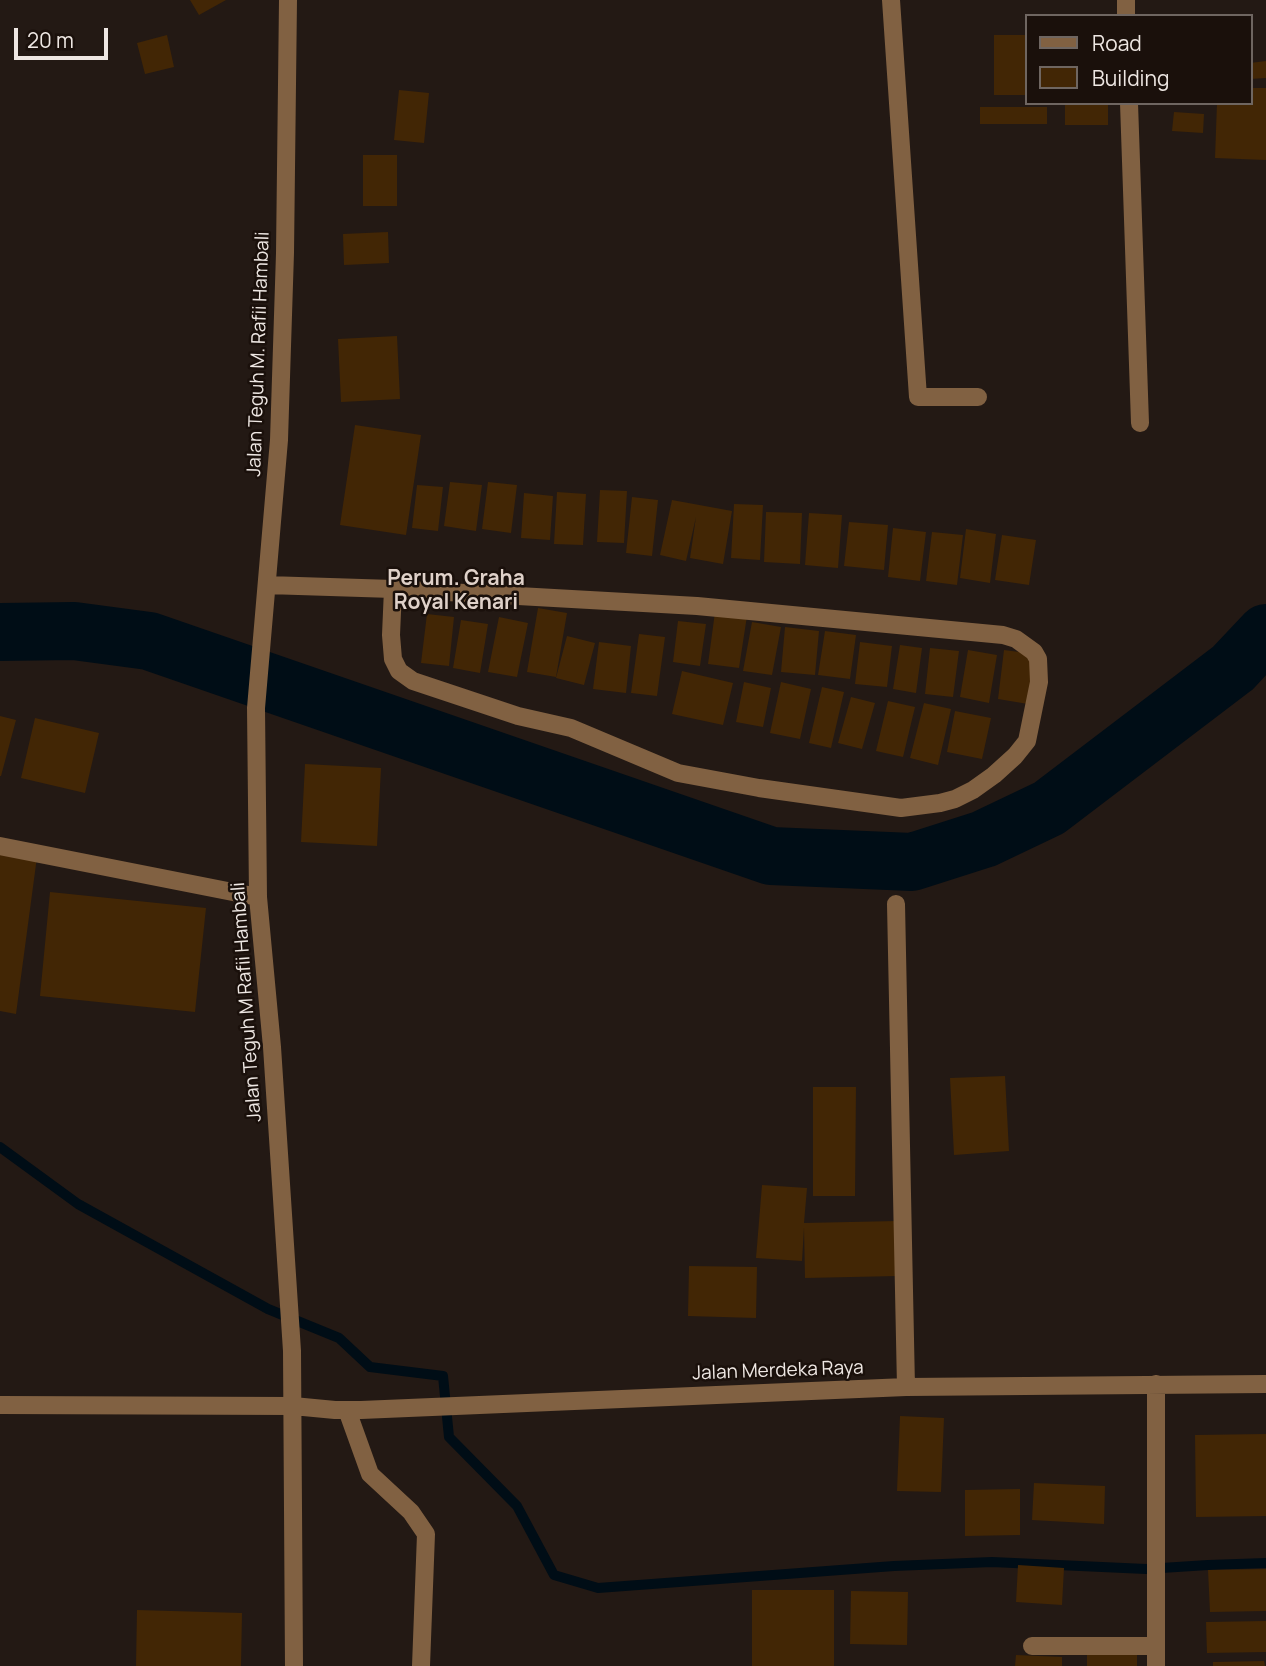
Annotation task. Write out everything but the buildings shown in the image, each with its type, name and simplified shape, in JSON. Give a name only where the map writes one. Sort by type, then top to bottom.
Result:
[{"type":"street","name":"Jalan Teguh M. Rafii Hambali","points":[[256,708],[280,427],[288,0]]},
{"type":"street","points":[[891,0],[918,397],[978,397]]},
{"type":"street","points":[[1129,105],[1140,423]]},
{"type":"street","points":[[267,585],[393,589],[697,606],[1003,635],[1016,639],[1034,652],[1038,659],[1039,682],[1027,741],[994,775],[956,799],[901,808],[888,807],[678,773],[570,728],[518,716],[413,681],[399,671],[393,659],[393,589]]},
{"type":"street","name":"Jalan Teguh M Rafii Hambali","points":[[256,708],[258,897],[288,1292],[293,1406]]},
{"type":"street","points":[[0,846],[258,897]]},
{"type":"street","points":[[896,904],[906,1387]]},
{"type":"street","points":[[1156,1384],[1156,1666]]},
{"type":"street","name":"Jalan Merdeka Raya","points":[[0,1405],[293,1406],[354,1410],[906,1387],[1266,1384]]},
{"type":"street","points":[[293,1406],[294,1666]]},
{"type":"street","points":[[354,1410],[370,1474],[411,1513],[426,1534],[421,1666]]},
{"type":"street","points":[[1032,1646],[1156,1646]]},
{"type":"waterway","points":[[0,632],[74,631],[149,641],[771,856],[912,862],[984,839],[1049,808],[1233,668],[1266,633]]},
{"type":"waterway","points":[[0,1147],[78,1204],[268,1309],[339,1338],[370,1367],[443,1376],[449,1437],[517,1506],[554,1575],[598,1588],[894,1566],[992,1562],[1146,1569],[1266,1563]]},
{"type":"district","name":"Perum. Graha Royal Kenari","points":[[456,591]]}]
